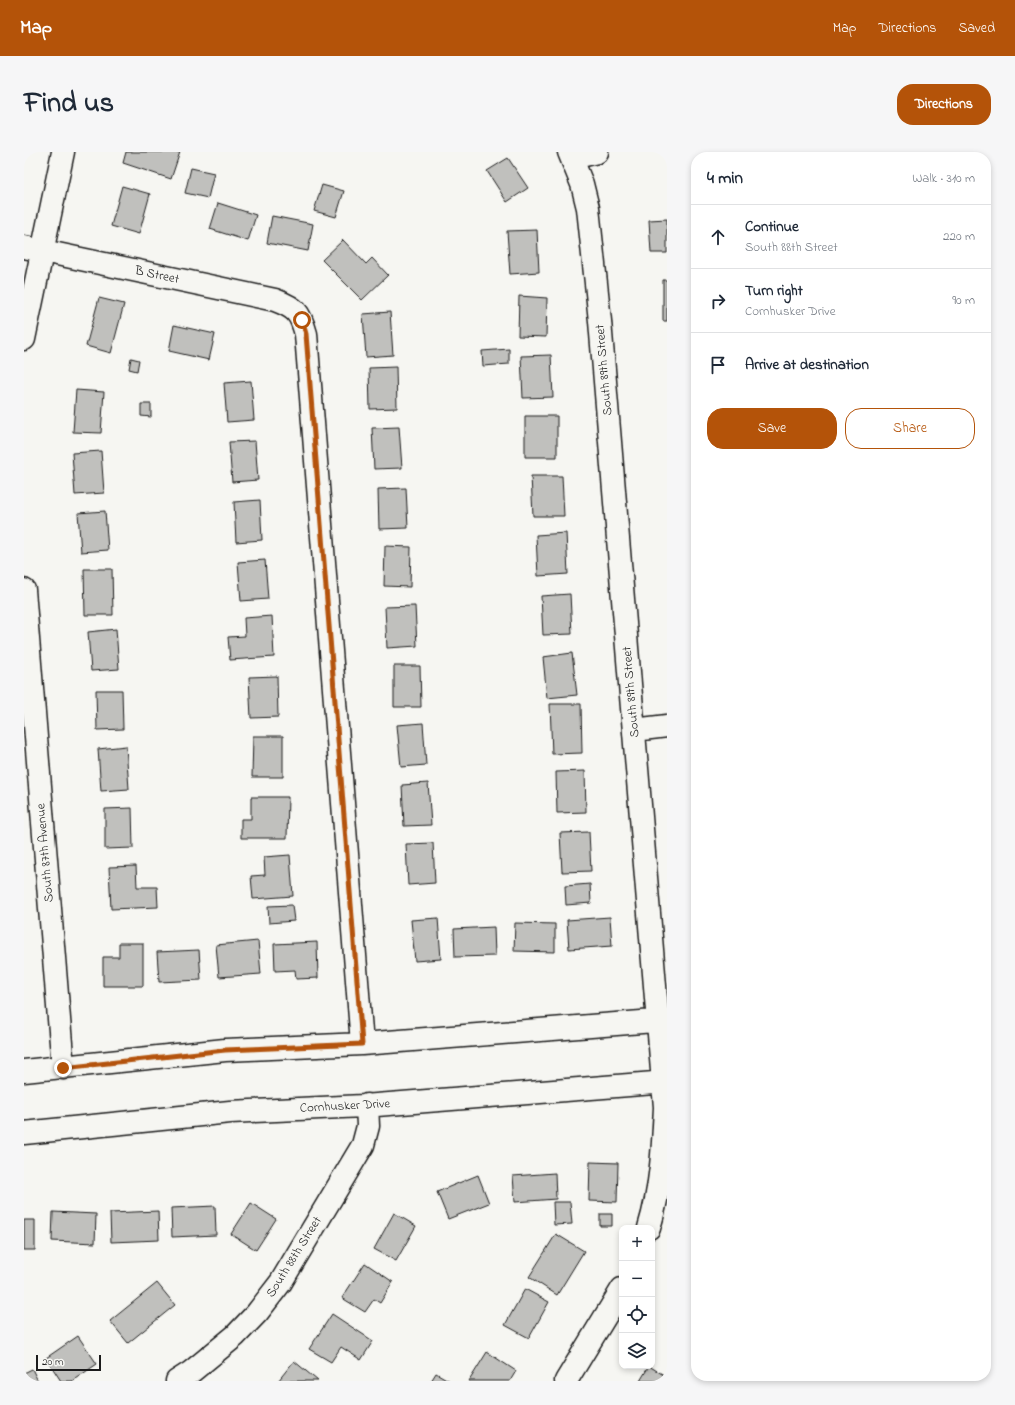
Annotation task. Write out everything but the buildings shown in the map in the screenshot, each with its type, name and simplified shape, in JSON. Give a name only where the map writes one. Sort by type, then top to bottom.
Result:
[{"type":"street","points":[[24,339],[33,249],[63,152]]},
{"type":"street","points":[[571,155],[597,152]]},
{"type":"street","name":"South 89th Street","points":[[571,155],[582,184],[588,208],[600,321],[634,730],[662,1021],[665,1107],[661,1172],[658,1194],[650,1225]]},
{"type":"street","name":"B Street","points":[[33,249],[275,300],[290,306],[296,311],[302,320],[306,334],[362,1044]]},
{"type":"street","name":"South 87th Avenue","points":[[24,590],[32,784],[63,1068]]},
{"type":"street","points":[[634,730],[667,726]]},
{"type":"street","points":[[24,1071],[225,1050],[362,1044],[662,1021]]},
{"type":"street","name":"Cornhusker Drive","points":[[24,1133],[230,1112],[367,1105],[665,1082]]},
{"type":"street","name":"South 88th Street","points":[[177,1381],[191,1372],[234,1336],[257,1313],[281,1282],[363,1146],[368,1126],[367,1105]]},
{"type":"street","points":[[566,1381],[619,1294]]},
{"type":"route","points":[[63,1068],[225,1050],[362,1044],[306,334],[302,320]]}]
